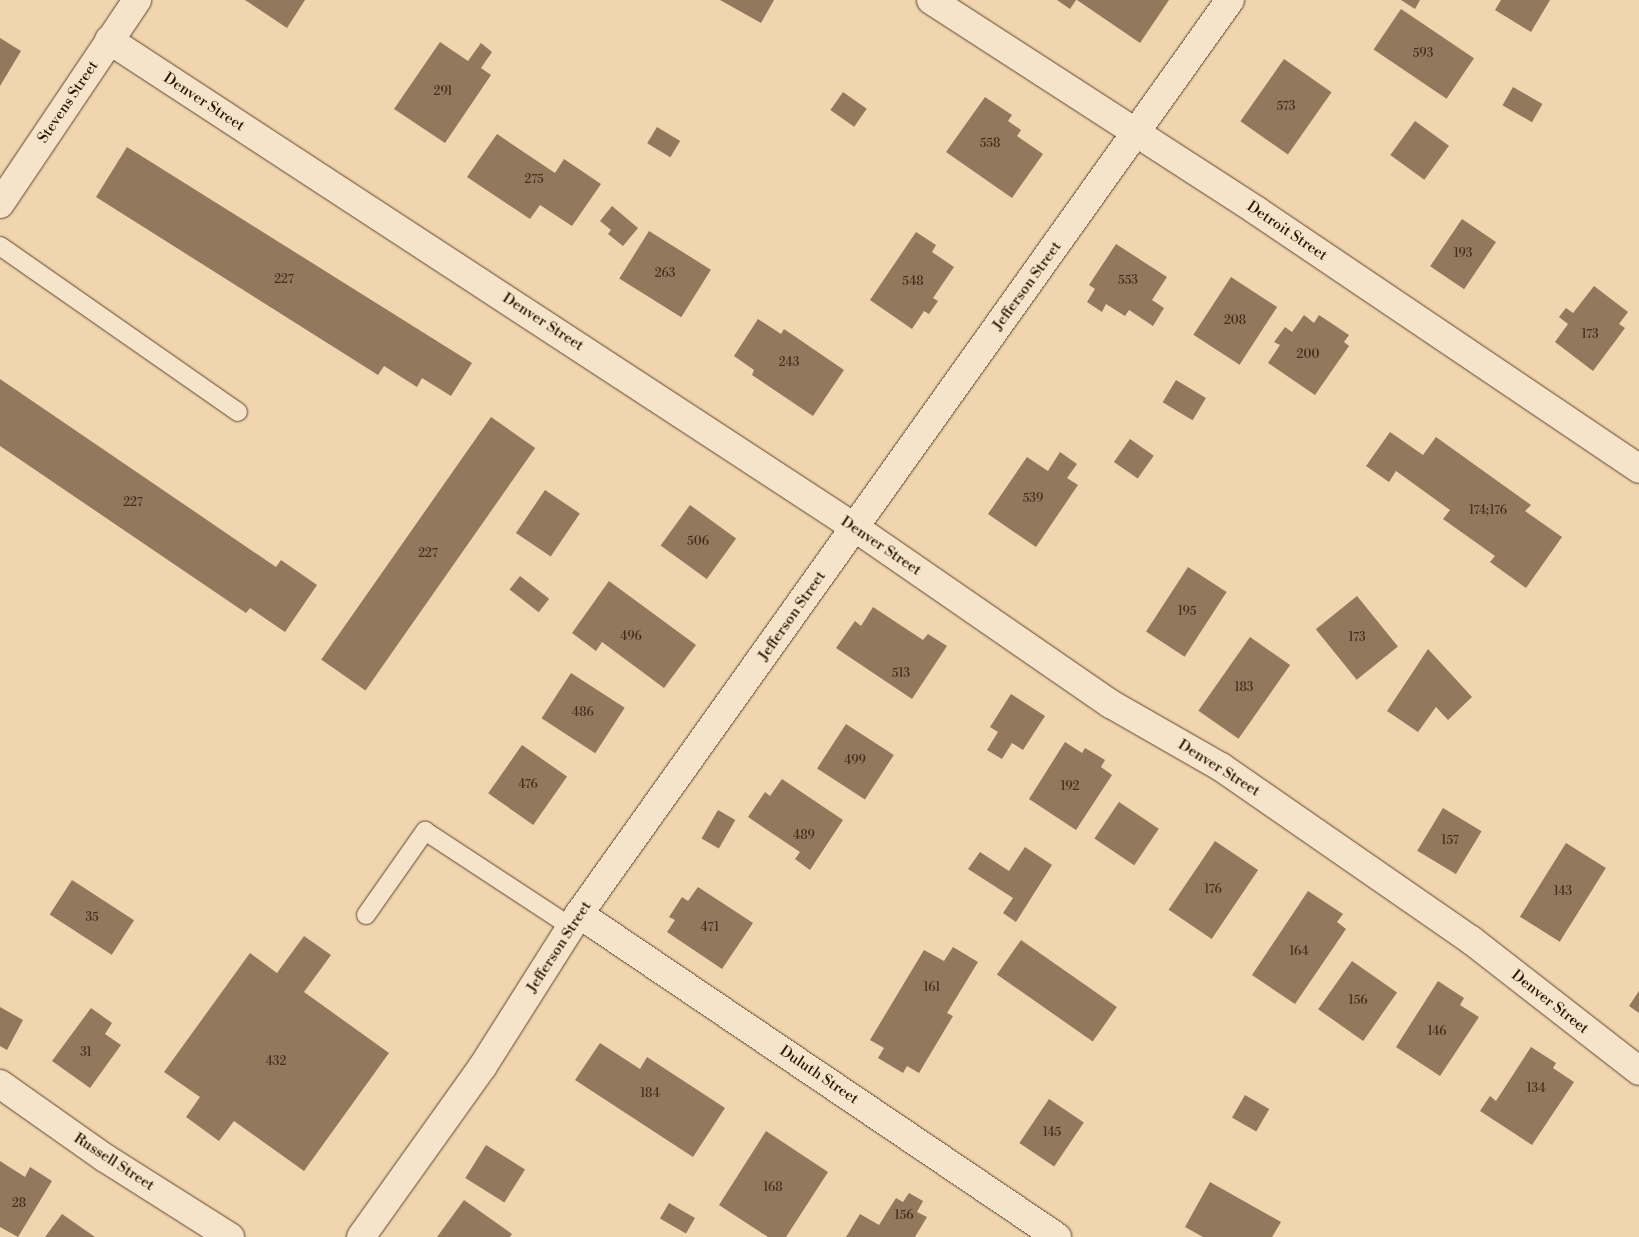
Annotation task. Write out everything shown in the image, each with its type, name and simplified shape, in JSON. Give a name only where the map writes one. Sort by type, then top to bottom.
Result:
[{"type":"street","name":"Stevens Street","points":[[0,204],[137,0]]},
{"type":"street","name":"Detroit Street","points":[[931,0],[1135,134],[1257,211],[1639,469]]},
{"type":"street","name":"Jefferson Street","points":[[361,1237],[483,1066],[575,921],[1230,0]]},
{"type":"street","name":"Denver Street","points":[[109,40],[854,527],[1111,704],[1246,784],[1471,940],[1639,1071]]},
{"type":"street","name":"Duluth Street","points":[[575,921],[1058,1237]]},
{"type":"street","name":"Russell Street","points":[[0,1084],[105,1158],[230,1237]]},
{"type":"lane","points":[[0,246],[238,412]]},
{"type":"lane","points":[[366,915],[425,831],[575,921]]},
{"type":"building","points":[[245,0],[305,0],[287,28]]},
{"type":"building","points":[[720,0],[774,0],[761,23]]},
{"type":"building","points":[[1057,0],[1076,0],[1070,9]]},
{"type":"building","points":[[1077,0],[1169,0],[1140,43]]},
{"type":"building","points":[[1401,0],[1420,0],[1415,9]]},
{"type":"building","points":[[1501,0],[1550,0],[1531,32],[1495,10]]},
{"type":"building","points":[[1401,9],[1474,58],[1447,99],[1374,50]]},
{"type":"building","points":[[0,38],[21,51],[0,86]]},
{"type":"building","points":[[440,42],[468,61],[481,43],[492,52],[481,68],[491,75],[445,143],[394,109]]},
{"type":"building","points":[[1284,59],[1332,92],[1288,155],[1240,121]]},
{"type":"building","points":[[1513,87],[1542,104],[1532,122],[1502,105]]},
{"type":"building","points":[[843,92],[867,109],[854,127],[830,110]]},
{"type":"building","points":[[985,97],[1012,115],[1008,121],[1021,130],[1017,136],[1043,154],[1012,198],[946,152]]},
{"type":"building","points":[[1415,121],[1449,146],[1424,180],[1390,155]]},
{"type":"building","points":[[657,127],[680,141],[670,157],[647,143]]},
{"type":"building","points":[[497,134],[555,173],[564,159],[601,184],[572,226],[540,205],[530,219],[467,177]]},
{"type":"building","points":[[127,147],[472,363],[451,396],[422,378],[417,387],[384,366],[378,375],[96,197]]},
{"type":"building","points":[[612,206],[638,228],[623,246],[608,234],[611,230],[600,221]]},
{"type":"building","points":[[1462,219],[1496,242],[1464,289],[1430,266]]},
{"type":"building","points":[[649,231],[711,270],[681,317],[619,278]]},
{"type":"building","points":[[916,232],[936,245],[932,252],[954,267],[933,298],[938,301],[929,314],[924,311],[912,329],[870,300]]},
{"type":"building","points":[[1116,244],[1167,277],[1152,300],[1164,308],[1153,326],[1129,310],[1125,316],[1106,304],[1102,312],[1087,302],[1095,289],[1089,285]]},
{"type":"building","points":[[1231,277],[1277,307],[1240,365],[1193,335]]},
{"type":"building","points":[[1594,286],[1628,312],[1619,324],[1625,328],[1593,371],[1555,342],[1568,324],[1559,317],[1566,308],[1573,313]]},
{"type":"building","points":[[1304,315],[1314,323],[1319,315],[1349,335],[1344,342],[1349,346],[1315,395],[1268,363],[1280,345],[1274,342],[1285,327],[1292,332]]},
{"type":"building","points":[[758,319],[781,334],[784,329],[844,370],[813,416],[752,375],[754,370],[734,356]]},
{"type":"building","points":[[0,379],[276,567],[281,560],[317,585],[285,632],[250,608],[246,613],[0,446]]},
{"type":"building","points":[[1176,380],[1206,398],[1193,420],[1163,402]]},
{"type":"building","points":[[491,417],[535,448],[365,690],[321,659]]},
{"type":"building","points":[[1390,432],[1423,455],[1436,437],[1531,505],[1525,511],[1562,537],[1526,588],[1490,562],[1495,556],[1443,519],[1450,510],[1396,471],[1389,482],[1366,466]]},
{"type":"building","points":[[1130,439],[1154,456],[1138,479],[1114,462]]},
{"type":"building","points":[[1060,452],[1077,464],[1067,478],[1078,485],[1036,547],[988,514],[1027,457],[1048,471]]},
{"type":"building","points":[[545,490],[580,513],[551,557],[516,533]]},
{"type":"building","points":[[690,505],[736,539],[707,579],[661,545]]},
{"type":"building","points":[[1188,567],[1227,592],[1185,657],[1146,632]]},
{"type":"building","points":[[520,576],[549,599],[539,612],[510,589]]},
{"type":"building","points":[[609,581],[696,645],[664,688],[602,642],[596,651],[572,633]]},
{"type":"building","points":[[1357,596],[1398,647],[1357,680],[1316,629]]},
{"type":"building","points":[[873,607],[923,640],[928,634],[947,646],[912,699],[836,648],[855,621],[861,626]]},
{"type":"building","points":[[1250,637],[1290,665],[1239,739],[1198,711]]},
{"type":"building","points":[[1428,649],[1472,697],[1448,720],[1436,707],[1418,732],[1387,711]]},
{"type":"building","points":[[571,673],[625,708],[595,753],[542,718]]},
{"type":"building","points":[[1011,694],[1045,716],[1023,750],[1012,743],[1002,759],[987,750],[998,732],[990,727]]},
{"type":"building","points":[[846,724],[894,755],[865,799],[817,768]]},
{"type":"building","points":[[1065,742],[1082,753],[1085,748],[1105,760],[1101,767],[1112,775],[1076,830],[1029,799]]},
{"type":"building","points":[[522,745],[567,777],[533,825],[488,793]]},
{"type":"building","points":[[782,779],[843,820],[810,870],[795,859],[800,852],[748,817],[765,792],[770,796]]},
{"type":"building","points":[[1119,802],[1159,829],[1134,865],[1094,838]]},
{"type":"building","points":[[1443,808],[1482,831],[1456,874],[1417,851]]},
{"type":"building","points":[[718,810],[735,820],[719,849],[702,839]]},
{"type":"building","points":[[1215,841],[1258,870],[1212,939],[1169,910]]},
{"type":"building","points":[[1566,843],[1606,868],[1560,942],[1520,917]]},
{"type":"building","points":[[1025,847],[1052,865],[1016,922],[1003,913],[1013,898],[968,869],[980,852],[1009,871]]},
{"type":"building","points":[[72,880],[134,920],[112,955],[50,914]]},
{"type":"building","points":[[698,887],[753,923],[722,969],[667,932],[675,920],[669,917],[682,897],[688,901]]},
{"type":"building","points":[[1308,891],[1343,914],[1337,922],[1346,929],[1295,1004],[1252,975]]},
{"type":"building","points":[[304,936],[331,955],[304,992],[389,1053],[304,1171],[234,1121],[219,1141],[186,1117],[200,1097],[164,1072],[250,953],[277,973]]},
{"type":"building","points":[[1021,940],[1117,1007],[1093,1042],[997,974]]},
{"type":"building","points":[[953,947],[978,962],[947,1013],[953,1016],[919,1073],[907,1066],[903,1073],[878,1058],[884,1048],[870,1040],[924,950],[944,961]]},
{"type":"building","points":[[1352,961],[1397,993],[1363,1041],[1318,1009]]},
{"type":"building","points":[[1438,981],[1464,998],[1460,1005],[1479,1017],[1440,1076],[1396,1047]]},
{"type":"building","points":[[1639,991],[1639,1013],[1629,1006]]},
{"type":"building","points":[[0,1007],[23,1020],[7,1050],[0,1046]]},
{"type":"building","points":[[91,1008],[112,1023],[105,1034],[121,1045],[90,1088],[52,1061]]},
{"type":"building","points":[[600,1043],[640,1069],[647,1057],[725,1108],[693,1157],[575,1080]]},
{"type":"building","points":[[1531,1047],[1556,1063],[1553,1068],[1574,1082],[1532,1145],[1480,1111],[1490,1096],[1496,1101]]},
{"type":"building","points":[[1245,1095],[1269,1109],[1256,1132],[1232,1118]]},
{"type":"building","points":[[1049,1099],[1084,1122],[1054,1166],[1019,1143]]},
{"type":"building","points":[[766,1131],[828,1172],[786,1237],[768,1237],[719,1205]]},
{"type":"building","points":[[486,1145],[525,1169],[504,1202],[465,1178]]},
{"type":"building","points":[[0,1161],[25,1177],[30,1167],[52,1181],[18,1237],[0,1227]]},
{"type":"building","points":[[1210,1182],[1281,1222],[1272,1237],[1203,1237],[1185,1227]]},
{"type":"building","points":[[909,1193],[923,1201],[917,1212],[927,1217],[915,1237],[846,1237],[860,1214],[879,1225],[896,1198],[903,1202]]},
{"type":"building","points":[[464,1200],[512,1234],[510,1237],[437,1237]]},
{"type":"building","points":[[669,1203],[695,1218],[686,1234],[660,1219]]},
{"type":"building","points":[[62,1214],[95,1237],[45,1237]]}]
